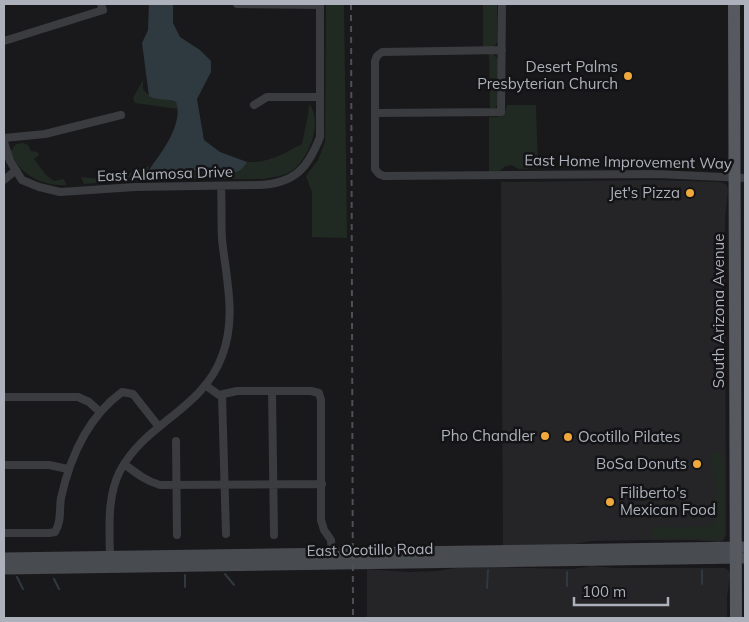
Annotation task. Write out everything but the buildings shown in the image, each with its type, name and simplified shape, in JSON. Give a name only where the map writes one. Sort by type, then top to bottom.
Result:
[{"type":"main road","name":"South Arizona Avenue","points":[[734,4],[740,177],[741,553],[736,618]]},
{"type":"main road","name":"East Ocotillo Road","points":[[4,558],[110,562],[741,553]]},
{"type":"main road","name":"East Ocotillo Road","points":[[4,569],[110,562],[332,554],[582,556]]},
{"type":"street","points":[[236,4],[320,5],[320,97],[267,97],[254,105]]},
{"type":"street","points":[[502,4],[502,50],[502,112],[375,112],[375,61],[382,52],[502,50]]},
{"type":"street","points":[[4,41],[102,7]]},
{"type":"street","name":"East Alamosa Drive","points":[[16,170],[22,180],[38,188],[60,192],[135,187],[277,184],[291,178],[305,166],[314,154],[320,137],[320,97]]},
{"type":"street","name":"East Home Improvement Way","points":[[375,112],[375,169],[384,176],[656,174],[740,177]]},
{"type":"street","points":[[4,180],[16,170],[10,161],[4,140],[45,134],[121,115]]},
{"type":"street","points":[[110,562],[111,506],[124,464],[138,446],[197,395],[212,377],[222,357],[227,339],[230,299],[222,237],[222,186]]},
{"type":"street","points":[[205,385],[217,395],[237,391],[315,391],[320,395],[322,524],[331,540],[332,554]]},
{"type":"street","points":[[272,391],[274,535]]},
{"type":"street","points":[[4,533],[56,532],[59,527],[60,501],[68,469],[76,450],[100,412],[119,394],[127,392],[133,394],[159,427]]},
{"type":"street","points":[[222,395],[226,534]]},
{"type":"street","points":[[4,397],[78,398],[89,402],[100,412]]},
{"type":"street","points":[[176,441],[178,535]]},
{"type":"street","points":[[124,464],[151,482],[160,485],[322,484]]},
{"type":"street","points":[[4,465],[49,465],[68,469]]},
{"type":"shaded area","points":[[149,4],[173,4],[173,23],[180,37],[200,50],[211,61],[211,72],[197,99],[204,140],[220,152],[247,162],[240,170],[229,173],[149,170],[170,138],[177,120],[178,111],[176,102],[149,96],[142,43],[148,30]]},
{"type":"shaded area","points":[[326,4],[344,4],[347,238],[312,237],[312,192],[306,176],[318,160],[325,142]]},
{"type":"shaded area","points":[[483,4],[497,4],[498,41],[494,47],[483,47]]},
{"type":"shaded area","points":[[489,54],[493,54],[498,59],[499,102],[495,108],[490,109]]},
{"type":"shaded area","points":[[143,80],[143,89],[150,96],[176,102],[178,109],[135,103],[133,98]]},
{"type":"shaded area","points":[[309,104],[315,120],[313,138],[300,163],[287,173],[264,179],[158,179],[160,173],[224,172],[245,167],[247,162],[262,161],[282,154],[302,144]]},
{"type":"shaded area","points":[[507,105],[536,105],[538,168],[519,169],[511,165],[504,167],[500,171],[489,172],[489,117],[498,117],[505,112]]},
{"type":"shaded area","points":[[24,143],[28,145],[31,151],[37,152],[39,155],[34,159],[46,175],[54,181],[64,179],[66,185],[49,184],[40,181],[33,178],[20,167],[10,152],[16,144]]},
{"type":"shaded area","points":[[149,166],[148,170],[155,172],[154,179],[84,184],[81,177],[99,179],[109,175],[125,175]]},
{"type":"shaded area","points":[[653,180],[720,182],[726,184],[728,189],[725,218],[726,535],[723,541],[719,542],[695,540],[592,541],[568,545],[503,546],[501,181]]},
{"type":"shaded area","points":[[711,453],[718,453],[724,458],[724,535],[718,541],[695,538],[655,538],[651,535],[651,525],[662,527],[706,527],[713,525],[717,519],[715,516],[716,509],[713,507],[712,500],[718,495]]},
{"type":"shaded area","points":[[592,566],[615,568],[725,568],[729,571],[730,575],[727,618],[367,618],[367,569],[408,572],[438,571],[455,568],[572,569]]},
{"type":"waterway","points":[[487,588],[488,570]]},
{"type":"waterway","points":[[702,570],[702,584]]},
{"type":"waterway","points":[[567,572],[567,586]]},
{"type":"waterway","points":[[225,574],[234,585]]},
{"type":"waterway","points":[[185,575],[185,587]]},
{"type":"waterway","points":[[17,577],[23,589]]},
{"type":"waterway","points":[[54,579],[59,589]]},
{"type":"railway","points":[[351,4],[353,618]]},
{"type":"place","name":"Desert Palms Presbyterian Church","points":[[628,76]]},
{"type":"place","name":"Jet's Pizza","points":[[690,193]]},
{"type":"place","name":"Pho Chandler","points":[[545,436]]},
{"type":"place","name":"Ocotillo Pilates","points":[[568,437]]},
{"type":"place","name":"BoSa Donuts","points":[[697,464]]},
{"type":"place","name":"Filiberto's Mexican Food","points":[[610,502]]}]
